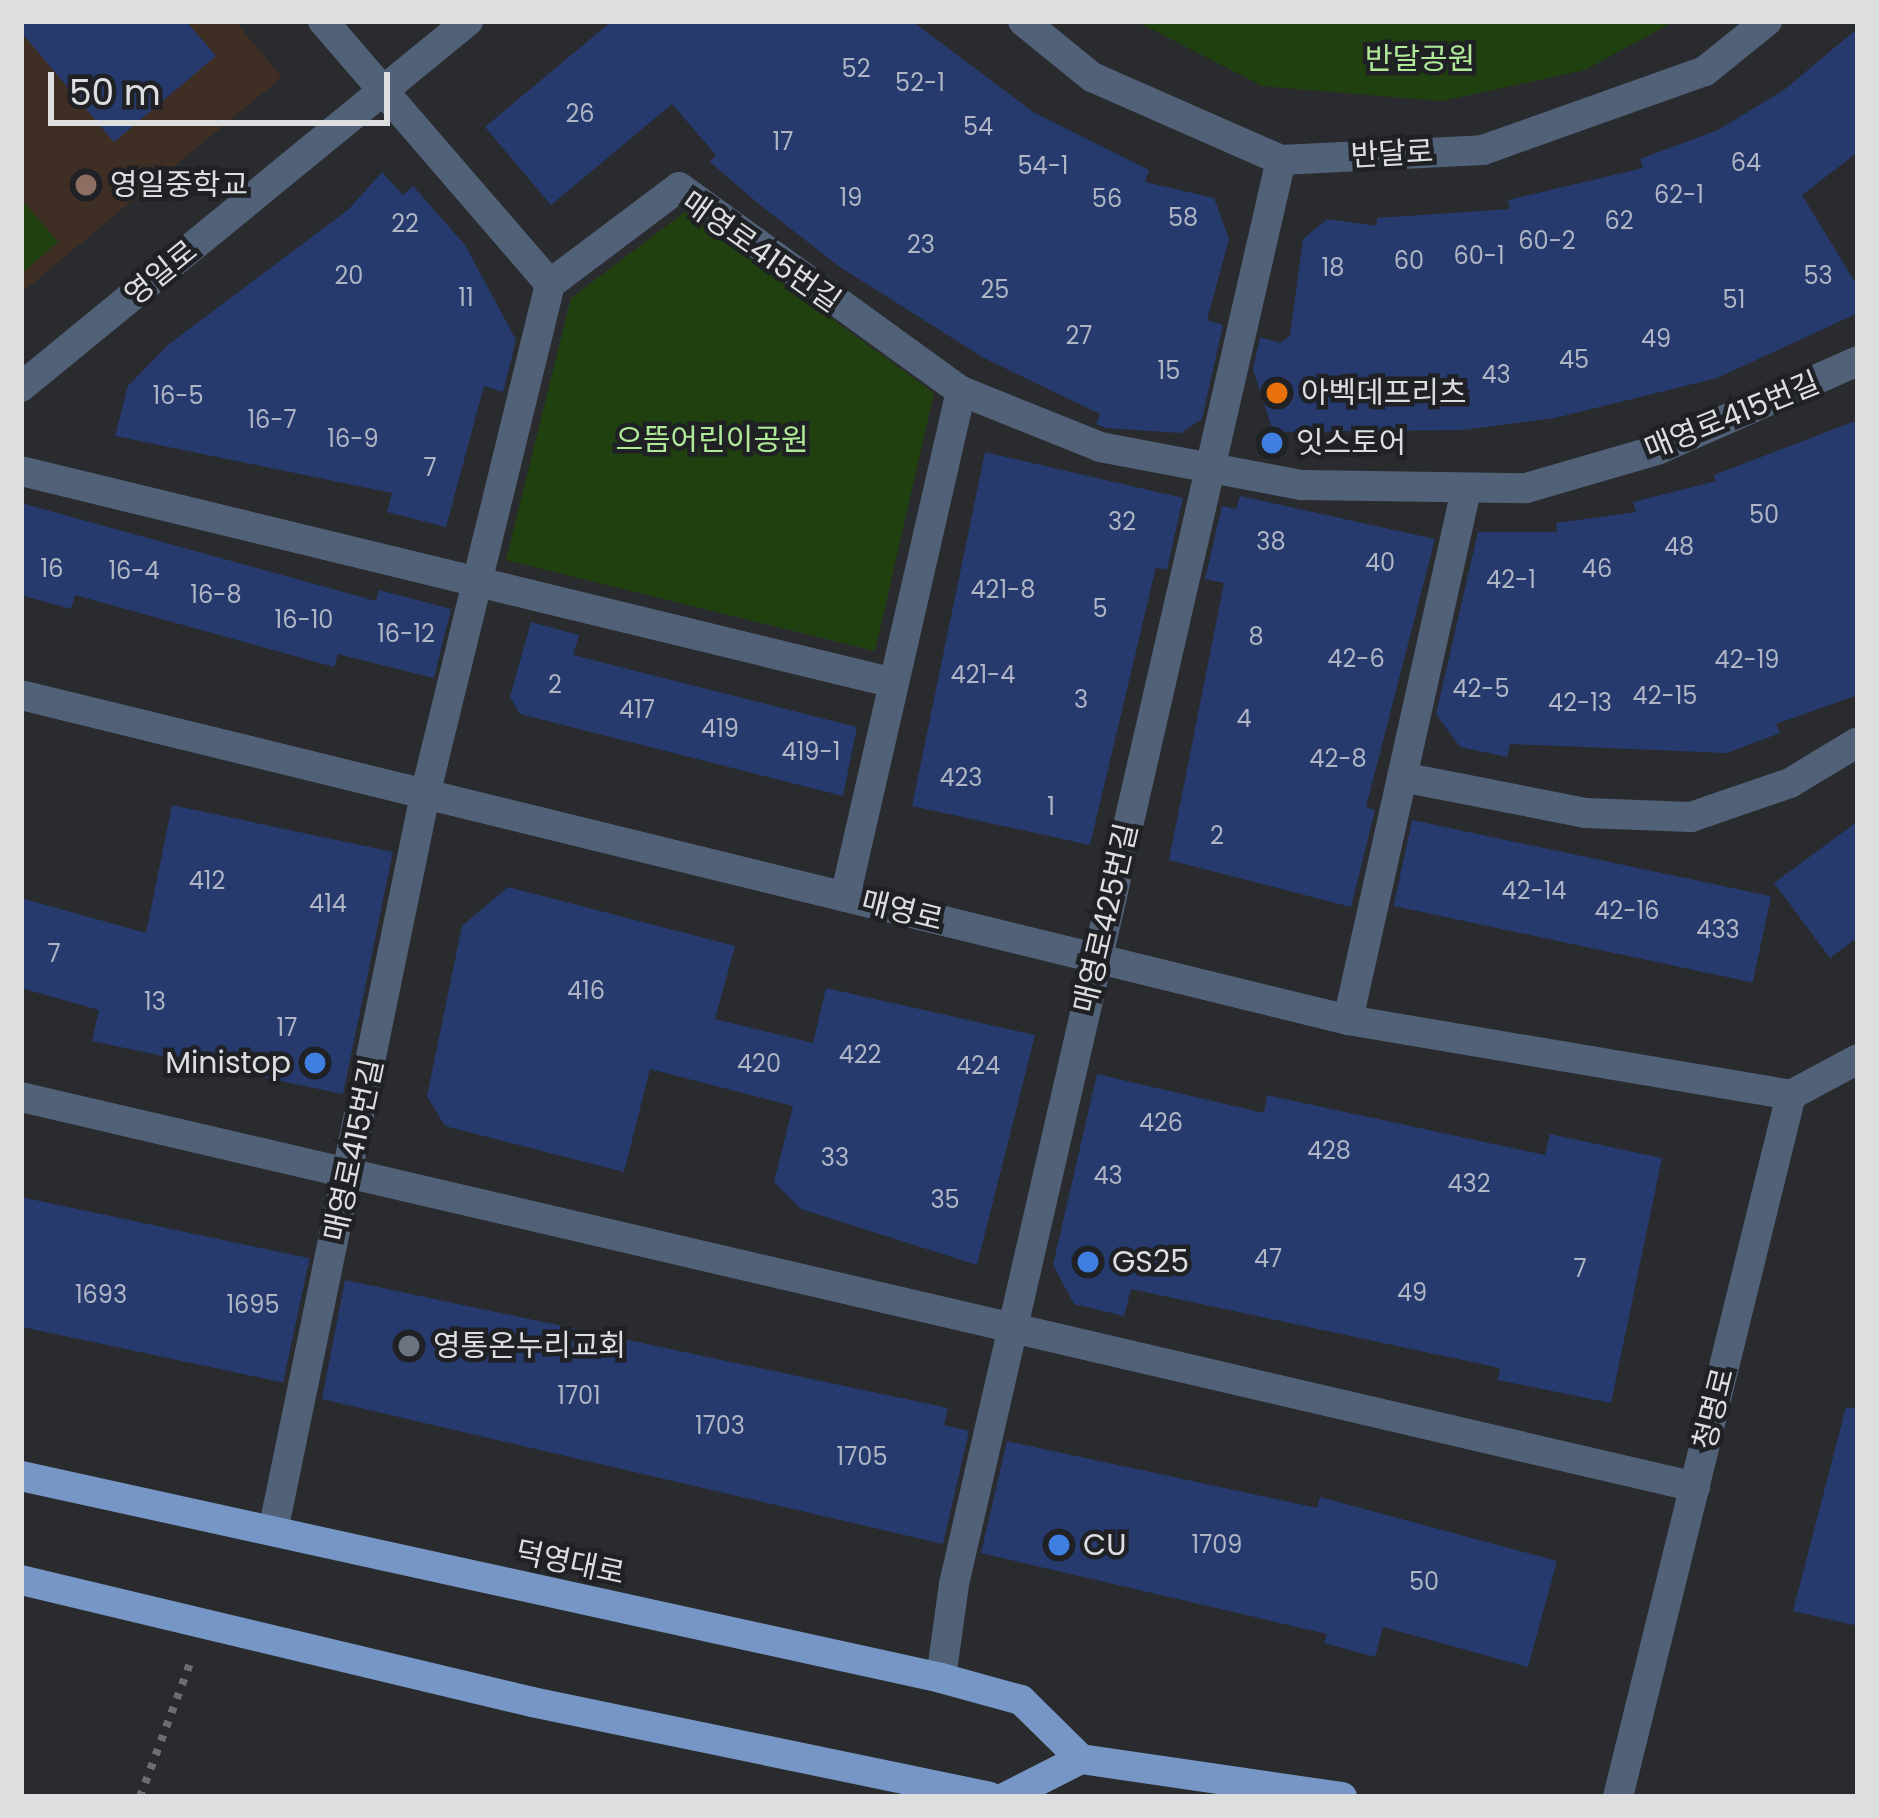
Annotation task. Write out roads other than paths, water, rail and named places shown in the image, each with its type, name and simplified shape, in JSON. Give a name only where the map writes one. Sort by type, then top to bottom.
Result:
[{"type":"main road","name":"덕영대로","points":[[21,1476],[940,1678],[1021,1700],[1081,1759]]},
{"type":"main road","points":[[21,1580],[988,1797]]},
{"type":"main road","points":[[1006,1797],[1081,1759],[1165,1786],[1342,1797]]},
{"type":"street","points":[[323,21],[550,284]]},
{"type":"street","name":"영일로","points":[[21,387],[468,21]]},
{"type":"street","name":"반달로","points":[[1023,21],[1092,77],[1281,160],[1483,150],[1705,71],[1767,21]]},
{"type":"street","name":"매영로425번길","points":[[940,1678],[954,1584],[1281,160]]},
{"type":"street","name":"매영로415번길","points":[[273,1531],[351,1174],[425,795],[550,284],[680,188],[961,391],[1100,447],[1302,484],[1526,488],[1657,450],[1858,361]]},
{"type":"street","points":[[845,897],[961,391]]},
{"type":"street","points":[[21,471],[894,683]]},
{"type":"street","points":[[1348,1020],[1466,490]]},
{"type":"street","name":"매영로","points":[[21,695],[1348,1020],[1791,1095]]},
{"type":"street","points":[[1402,777],[1586,813],[1691,817],[1790,783],[1858,742]]},
{"type":"street","points":[[1791,1095],[1858,1059]]},
{"type":"street","name":"청명로","points":[[1618,1797],[1791,1095]]},
{"type":"street","points":[[21,1097],[1695,1487]]},
{"type":"place","name":"영일중학교","points":[[86,185]]},
{"type":"place","name":"아벡데프리츠","points":[[1277,393]]},
{"type":"place","name":"잇스토어","points":[[1272,443]]},
{"type":"place","name":"Ministop","points":[[315,1063]]},
{"type":"place","name":"GS25","points":[[1088,1262]]},
{"type":"place","name":"영통온누리교회","points":[[409,1346]]},
{"type":"place","name":"CU","points":[[1059,1545]]},
{"type":"park label","name":"반달공원","points":[[1420,59]]},
{"type":"park label","name":"으뜸어린이공원","points":[[712,440]]}]
